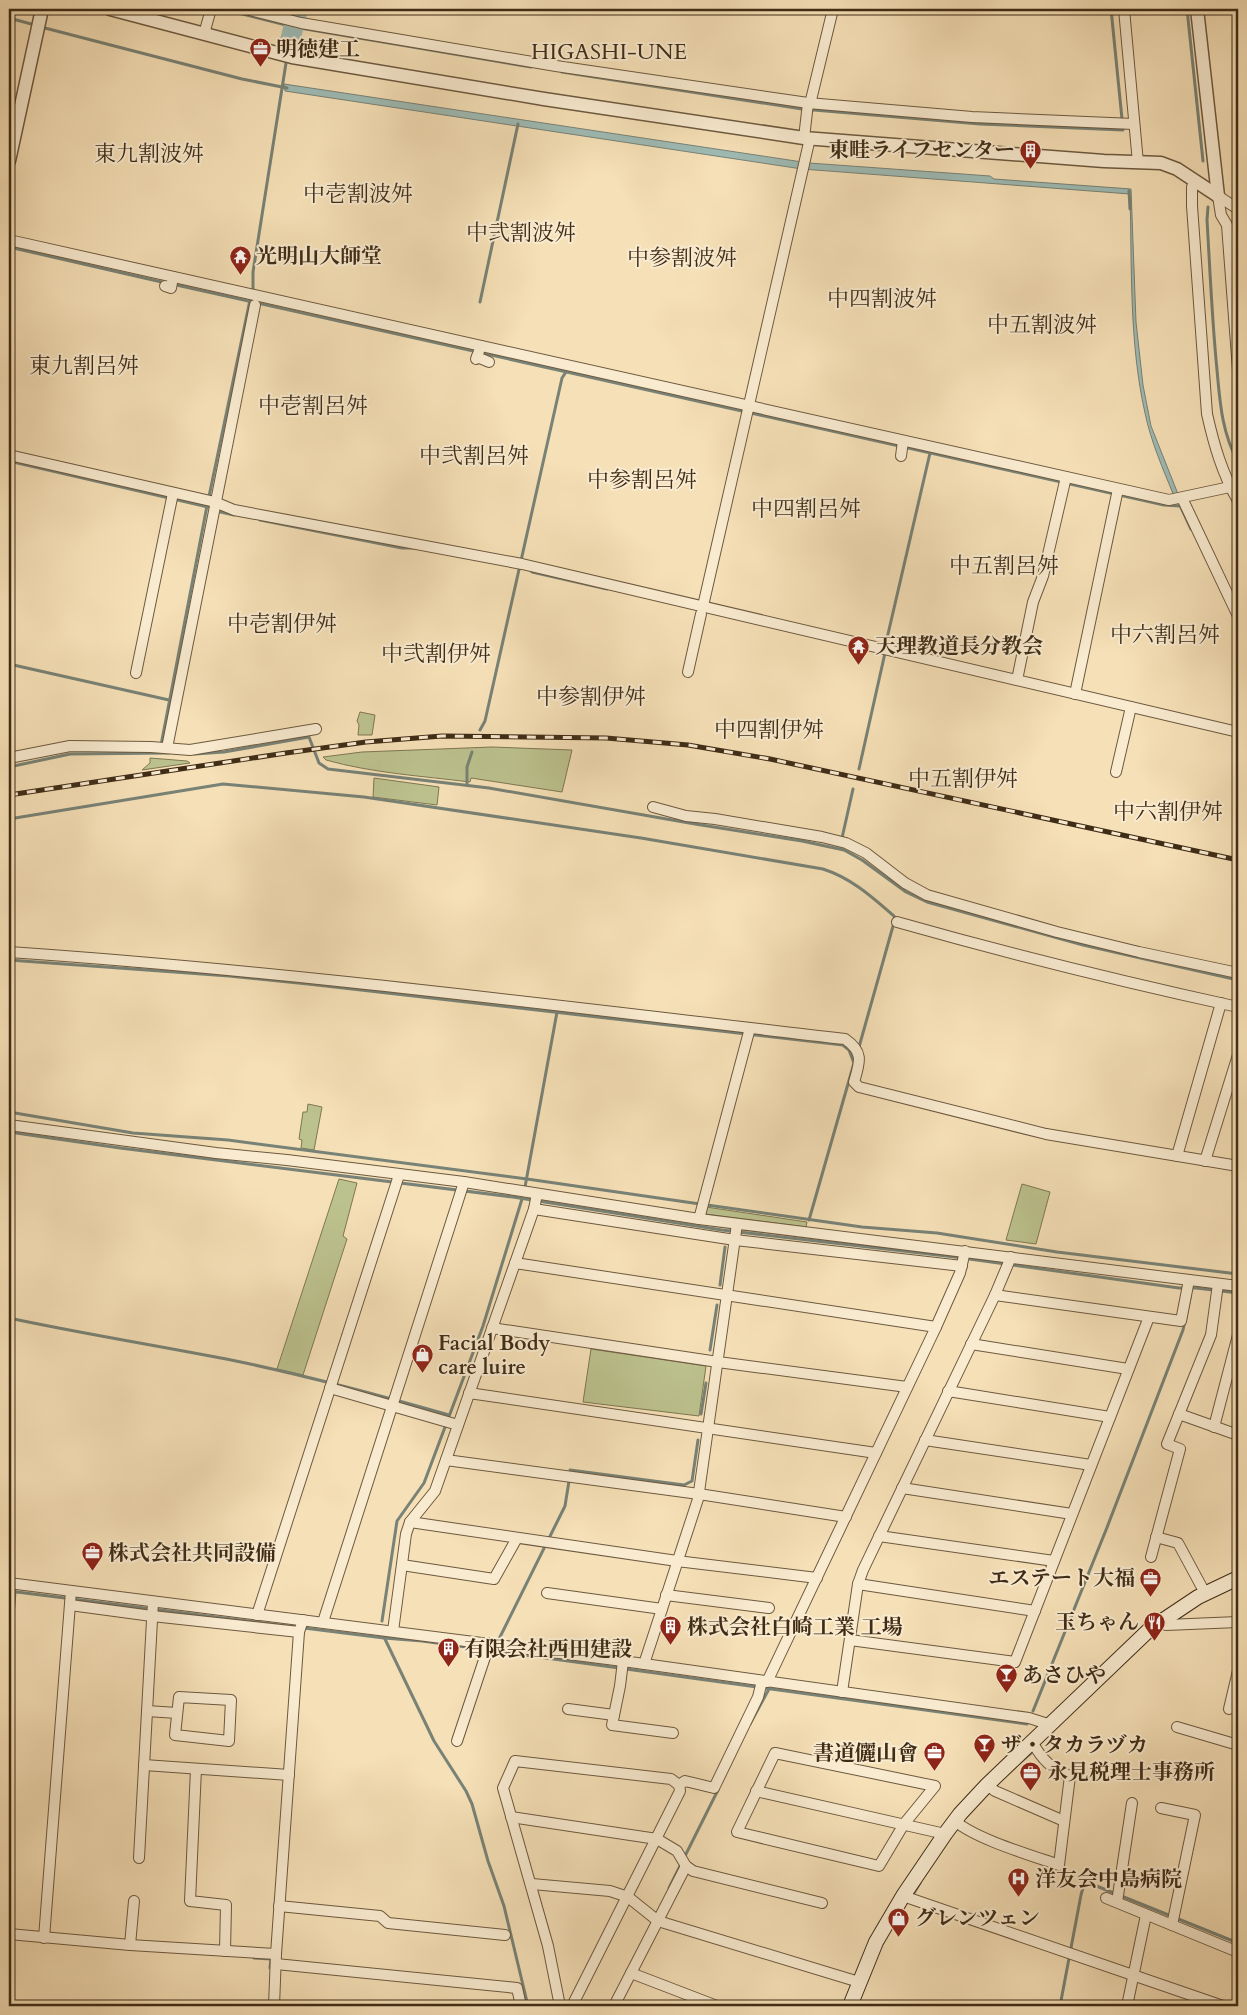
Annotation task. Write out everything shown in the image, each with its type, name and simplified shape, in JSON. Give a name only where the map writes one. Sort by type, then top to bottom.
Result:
[{"type":"main road","points":[[850,2006],[876,1942],[903,1896],[945,1834],[958,1823],[1051,1725],[1150,1629],[1205,1594],[1238,1578]]},
{"type":"street","points":[[9,161],[42,9]]},
{"type":"street","points":[[110,9],[292,57],[544,99],[807,138],[1170,165],[1238,209],[1228,216],[1227,225],[1238,370]]},
{"type":"street","points":[[246,9],[294,22],[808,106],[972,117],[1134,124]]},
{"type":"street","points":[[688,672],[804,166],[808,106],[833,9]]},
{"type":"street","points":[[1124,9],[1138,162]]},
{"type":"street","points":[[1197,9],[1218,196],[1221,215],[1227,225]]},
{"type":"street","points":[[204,34],[211,10]]},
{"type":"street","points":[[1196,181],[1192,187],[1192,206],[1208,414],[1213,443],[1234,485],[1238,501]]},
{"type":"street","points":[[9,240],[171,284],[458,345],[479,353],[653,388],[902,448],[1117,493],[1168,500],[1234,485]]},
{"type":"street","points":[[162,748],[210,501],[251,307]]},
{"type":"street","points":[[479,353],[489,362]]},
{"type":"street","points":[[9,455],[172,496],[210,501],[234,510],[519,564],[702,610],[1017,680],[1130,710],[1238,732]]},
{"type":"street","points":[[1017,680],[1034,602],[1044,576],[1065,481]]},
{"type":"street","points":[[1075,694],[1117,493]]},
{"type":"street","points":[[136,673],[172,496]]},
{"type":"street","points":[[1179,498],[1238,616]]},
{"type":"street","points":[[1116,772],[1130,710]]},
{"type":"street","points":[[9,758],[70,746],[190,750],[316,729]]},
{"type":"street","points":[[653,807],[686,816],[822,837],[846,843],[866,853],[905,882],[927,895],[1057,932],[1238,973]]},
{"type":"street","points":[[897,922],[978,945],[1101,976],[1238,1007]]},
{"type":"street","points":[[9,952],[133,961],[492,998],[749,1033],[845,1039],[854,1046],[860,1061],[854,1082],[859,1087],[1046,1134],[1238,1166]]},
{"type":"street","points":[[1177,1156],[1221,1003]]},
{"type":"street","points":[[699,1219],[749,1033]]},
{"type":"street","points":[[1205,1161],[1238,1055]]},
{"type":"street","points":[[9,1125],[207,1152],[287,1160],[398,1180],[462,1188],[736,1232],[963,1259],[1008,1262],[1188,1285],[1217,1288],[1238,1286]]},
{"type":"street","points":[[257,1615],[398,1180]]},
{"type":"street","points":[[323,1622],[462,1188]]},
{"type":"street","points":[[535,1201],[699,1219],[736,1232],[963,1259]]},
{"type":"street","points":[[393,1631],[406,1534],[410,1522],[435,1491],[446,1460],[451,1422],[469,1393],[515,1264],[535,1201]]},
{"type":"street","points":[[644,1664],[699,1494],[736,1232]]},
{"type":"street","points":[[678,1785],[686,1781],[714,1788],[758,1697],[762,1684],[817,1578],[936,1327],[963,1259]]},
{"type":"street","points":[[842,1692],[858,1584],[862,1570],[995,1295],[1008,1262]]},
{"type":"street","points":[[515,1264],[936,1327]]},
{"type":"street","points":[[995,1295],[1181,1321],[1188,1285]]},
{"type":"street","points":[[1151,1557],[1180,1449],[1167,1444],[1211,1335],[1217,1288]]},
{"type":"street","points":[[850,1640],[1015,1662],[1149,1317]]},
{"type":"street","points":[[492,1328],[907,1388]]},
{"type":"street","points":[[1214,1427],[1238,1335]]},
{"type":"street","points":[[971,1344],[1128,1369]]},
{"type":"street","points":[[331,1385],[393,1402],[451,1422]]},
{"type":"street","points":[[948,1391],[1110,1417]]},
{"type":"street","points":[[469,1393],[876,1453]]},
{"type":"street","points":[[1179,1414],[1238,1435]]},
{"type":"street","points":[[925,1440],[1091,1465]]},
{"type":"street","points":[[446,1460],[699,1494],[846,1517]]},
{"type":"street","points":[[902,1488],[1072,1514]]},
{"type":"street","points":[[410,1522],[677,1561],[817,1578]]},
{"type":"street","points":[[879,1536],[1054,1561]]},
{"type":"street","points":[[1156,1537],[1178,1543],[1205,1594]]},
{"type":"street","points":[[402,1565],[494,1579],[517,1538]]},
{"type":"street","points":[[9,1583],[71,1598],[300,1627],[323,1622],[393,1631],[487,1648],[622,1666],[644,1664],[762,1684],[842,1692],[1030,1718],[1051,1725]]},
{"type":"street","points":[[858,1584],[1035,1611]]},
{"type":"street","points":[[547,1593],[662,1609]]},
{"type":"street","points":[[666,1595],[769,1608]]},
{"type":"street","points":[[44,1938],[71,1598]]},
{"type":"street","points":[[152,1609],[257,1615],[300,1627]]},
{"type":"street","points":[[139,1858],[152,1609]]},
{"type":"street","points":[[1160,1622],[1166,1625],[1238,1622]]},
{"type":"street","points":[[274,2006],[279,1906],[300,1627]]},
{"type":"street","points":[[457,1740],[487,1648]]},
{"type":"street","points":[[622,1666],[612,1725],[673,1733]]},
{"type":"street","points":[[1229,1709],[1238,1671]]},
{"type":"street","points":[[179,1697],[232,1700],[229,1741],[175,1735],[177,1713],[179,1697]]},
{"type":"street","points":[[568,1709],[614,1715]]},
{"type":"street","points":[[147,1711],[177,1713]]},
{"type":"street","points":[[1177,1728],[1238,1745]]},
{"type":"street","points":[[958,1823],[1059,1865],[1070,1776],[1057,1771],[1047,1764],[1033,1743]]},
{"type":"street","points":[[775,1753],[935,1786],[904,1824],[879,1866],[737,1832],[775,1753]]},
{"type":"street","points":[[560,2006],[548,1946],[532,1884],[503,1788],[515,1761],[671,1779],[678,1785],[680,1792],[572,2006]]},
{"type":"street","points":[[144,1765],[289,1776]]},
{"type":"street","points":[[196,1769],[190,1901],[226,1905],[225,1951]]},
{"type":"street","points":[[991,1788],[1064,1821]]},
{"type":"street","points":[[756,1791],[945,1834]]},
{"type":"street","points":[[1118,1898],[1132,1804]]},
{"type":"street","points":[[1161,1808],[1195,1816],[1173,1920]]},
{"type":"street","points":[[512,1818],[657,1839],[676,1850],[684,1863],[693,1871],[822,1902]]},
{"type":"street","points":[[614,2006],[684,1863]]},
{"type":"street","points":[[532,1884],[610,1891],[628,1896],[655,1919],[859,1982]]},
{"type":"street","points":[[903,1896],[1223,2006]]},
{"type":"street","points":[[1106,1898],[1118,1898],[1146,1914],[1173,1920],[1238,1952]]},
{"type":"street","points":[[130,1945],[134,1902]]},
{"type":"street","points":[[279,1906],[380,1916],[388,1923],[505,1935]]},
{"type":"street","points":[[1127,2006],[1146,1914]]},
{"type":"street","points":[[9,1934],[130,1945],[276,1954]]},
{"type":"street","points":[[276,1964],[517,1988],[522,2006]]},
{"type":"street","points":[[631,1973],[717,2006]]},
{"type":"green space","points":[[360,712],[375,715],[372,735],[358,735],[359,725],[357,721]]},
{"type":"green space","points":[[492,747],[572,750],[562,792],[471,778],[470,782],[379,771],[326,760],[323,757],[362,752]]},
{"type":"green space","points":[[150,758],[187,761],[190,763],[142,770],[150,763]]},
{"type":"green space","points":[[374,778],[439,787],[437,805],[373,797]]},
{"type":"green space","points":[[308,1104],[322,1107],[314,1150],[301,1148],[302,1140],[299,1139],[303,1112],[307,1112]]},
{"type":"green space","points":[[339,1179],[357,1183],[343,1236],[347,1239],[303,1375],[277,1369]]},
{"type":"green space","points":[[1022,1184],[1050,1192],[1036,1244],[1006,1240]]},
{"type":"green space","points":[[706,1207],[807,1222],[806,1227],[705,1214]]},
{"type":"green space","points":[[591,1349],[706,1366],[699,1416],[583,1402]]},
{"type":"water","points":[[284,84],[809,163],[990,176],[994,179],[1131,189],[1136,322],[1143,385],[1151,426],[1178,494],[1174,496],[1154,445],[1140,386],[1132,304],[1130,194],[802,169],[285,91]]},
{"type":"waterway","points":[[223,9],[294,27],[531,67]]},
{"type":"waterway","points":[[288,49],[298,9]]},
{"type":"waterway","points":[[1111,9],[1122,119]]},
{"type":"waterway","points":[[1187,9],[1203,161]]},
{"type":"waterway","points":[[9,18],[35,25]]},
{"type":"waterway","points":[[41,27],[242,79],[287,88]]},
{"type":"waterway","points":[[253,290],[253,272],[286,63]]},
{"type":"waterway","points":[[562,72],[802,109],[980,124],[1123,130],[1123,127]]},
{"type":"waterway","points":[[480,302],[518,124]]},
{"type":"waterway","points":[[1129,191],[1130,209]]},
{"type":"waterway","points":[[1208,207],[1211,295],[1219,394],[1228,440],[1238,462]]},
{"type":"waterway","points":[[9,247],[166,283]]},
{"type":"waterway","points":[[172,284],[1164,505],[1180,506]]},
{"type":"waterway","points":[[161,745],[207,506],[250,300]]},
{"type":"waterway","points":[[480,730],[485,721],[562,378],[566,372]]},
{"type":"waterway","points":[[885,647],[930,453]]},
{"type":"waterway","points":[[9,461],[208,507]]},
{"type":"waterway","points":[[1178,501],[1191,529]]},
{"type":"waterway","points":[[216,511],[234,515]]},
{"type":"waterway","points":[[260,520],[402,548],[413,548]]},
{"type":"waterway","points":[[532,572],[607,589]]},
{"type":"waterway","points":[[1234,618],[1238,627]]},
{"type":"waterway","points":[[859,769],[885,653]]},
{"type":"waterway","points":[[9,664],[169,700]]},
{"type":"waterway","points":[[195,754],[224,752],[309,737],[319,763],[328,769],[489,788],[802,841],[844,850],[862,860],[906,892],[927,902],[1083,945],[1238,980]]},
{"type":"waterway","points":[[467,785],[467,767],[472,752]]},
{"type":"waterway","points":[[9,767],[70,754],[169,753]]},
{"type":"waterway","points":[[9,819],[223,784],[364,797],[641,838],[823,869],[843,877],[860,888],[894,916],[895,919],[859,1047]]},
{"type":"waterway","points":[[842,838],[853,789]]},
{"type":"waterway","points":[[9,960],[229,976],[308,984],[843,1045],[849,1050],[854,1063],[809,1220]]},
{"type":"waterway","points":[[525,1187],[557,1012]]},
{"type":"waterway","points":[[9,1112],[133,1133],[228,1140],[527,1179],[700,1204]]},
{"type":"waterway","points":[[9,1132],[120,1148],[513,1197],[722,1230],[955,1257],[1179,1288],[1238,1293]]},
{"type":"waterway","points":[[382,1621],[397,1521],[424,1483],[483,1326],[522,1199]]},
{"type":"waterway","points":[[707,1205],[862,1227],[937,1233],[1057,1252],[1238,1274]]},
{"type":"waterway","points":[[720,1285],[725,1247]]},
{"type":"waterway","points":[[1033,1711],[1106,1530],[1183,1330],[1190,1298]]},
{"type":"waterway","points":[[710,1350],[717,1305]]},
{"type":"waterway","points":[[9,1318],[263,1367],[343,1386],[449,1415]]},
{"type":"waterway","points":[[701,1414],[706,1383]]},
{"type":"waterway","points":[[570,1470],[684,1485],[692,1481],[698,1440]]},
{"type":"waterway","points":[[499,1639],[565,1506],[569,1481]]},
{"type":"waterway","points":[[9,1591],[384,1638],[422,1641],[1027,1724]]},
{"type":"waterway","points":[[9,1666],[15,1592]]},
{"type":"waterway","points":[[384,1637],[434,1741],[466,1791],[472,1804],[488,1861],[504,1906],[528,2006]]},
{"type":"waterway","points":[[750,1724],[769,1689]]},
{"type":"waterway","points":[[1017,1765],[1031,1753]]},
{"type":"waterway","points":[[684,1858],[718,1790]]},
{"type":"waterway","points":[[669,1888],[681,1864]]},
{"type":"waterway","points":[[914,1893],[920,1883]]},
{"type":"waterway","points":[[1060,2006],[1084,1884],[1089,1883],[1238,1943]]},
{"type":"waterway","points":[[254,1958],[271,1959],[270,1968]]},
{"type":"railway","points":[[9,795],[366,742],[442,736],[606,738],[688,745],[770,759],[1238,860]]},
{"type":"place","name":"明徳建工","points":[[260,68]]},
{"type":"place","name":"東畦ライフセンター","points":[[1031,169]]},
{"type":"place","name":"光明山大師堂","points":[[240,275]]},
{"type":"place","name":"天理教道長分教会","points":[[859,665]]},
{"type":"place","name":"Facial Body care luire","points":[[422,1374]]},
{"type":"place","name":"株式会社共同設備","points":[[92,1572]]},
{"type":"place","name":"エステート大福","points":[[1151,1597]]},
{"type":"place","name":"玉ちゃん","points":[[1155,1641]]},
{"type":"place","name":"株式会社白崎工業 工場","points":[[671,1646]]},
{"type":"place","name":"有限会社西田建設","points":[[448,1668]]},
{"type":"place","name":"あさひや","points":[[1006,1694]]},
{"type":"place","name":"ザ・タカラヅカ","points":[[985,1764]]},
{"type":"place","name":"書道儷山會","points":[[934,1772]]},
{"type":"place","name":"永見税理士事務所","points":[[1031,1791]]},
{"type":"place","name":"洋友会中島病院","points":[[1019,1898]]},
{"type":"place","name":"グレンツェン","points":[[899,1937]]},
{"type":"district","name":"HIGASHI-UNE","points":[[609,52]]},
{"type":"district","name":"東九割波舛","points":[[149,154]]},
{"type":"district","name":"中壱割波舛","points":[[358,194]]},
{"type":"district","name":"中弐割波舛","points":[[521,233]]},
{"type":"district","name":"中参割波舛","points":[[682,258]]},
{"type":"district","name":"中四割波舛","points":[[882,299]]},
{"type":"district","name":"中五割波舛","points":[[1042,325]]},
{"type":"district","name":"東九割呂舛","points":[[84,366]]},
{"type":"district","name":"中壱割呂舛","points":[[313,406]]},
{"type":"district","name":"中弐割呂舛","points":[[474,456]]},
{"type":"district","name":"中参割呂舛","points":[[642,480]]},
{"type":"district","name":"中四割呂舛","points":[[806,509]]},
{"type":"district","name":"中五割呂舛","points":[[1004,566]]},
{"type":"district","name":"中壱割伊舛","points":[[282,624]]},
{"type":"district","name":"中六割呂舛","points":[[1165,635]]},
{"type":"district","name":"中弐割伊舛","points":[[436,654]]},
{"type":"district","name":"中参割伊舛","points":[[591,697]]},
{"type":"district","name":"中四割伊舛","points":[[769,730]]},
{"type":"district","name":"中五割伊舛","points":[[963,779]]},
{"type":"district","name":"中六割伊舛","points":[[1168,812]]}]
